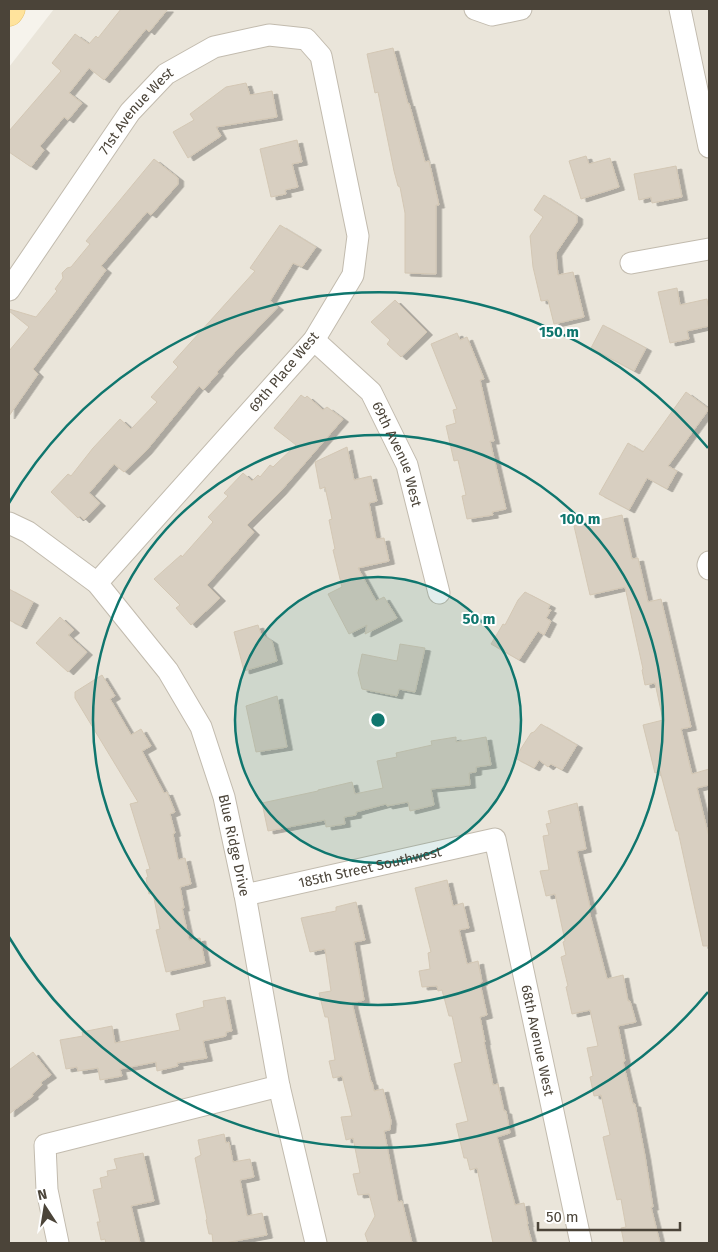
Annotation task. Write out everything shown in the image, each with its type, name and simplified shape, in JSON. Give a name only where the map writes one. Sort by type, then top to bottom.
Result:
[{"type":"street","points":[[475,9],[492,15],[520,9]]},
{"type":"street","points":[[680,9],[709,147]]},
{"type":"street","name":"71st Avenue West","points":[[9,290],[130,112],[166,74],[214,47],[269,35],[306,39],[321,56]]},
{"type":"street","name":"69th Place West","points":[[97,583],[314,340],[353,276],[358,236],[321,56]]},
{"type":"street","points":[[632,263],[709,249]]},
{"type":"street","name":"69th Avenue West","points":[[314,340],[371,392],[408,465],[439,593]]},
{"type":"street","name":"Blue Ridge Drive","points":[[9,523],[28,532],[97,583],[168,671],[201,727],[224,797],[279,1086],[316,1243]]},
{"type":"street","points":[[709,562],[709,569]]},
{"type":"street","name":"185th Street Southwest","points":[[244,895],[495,839]]},
{"type":"street","name":"68th Avenue West","points":[[495,839],[582,1243]]},
{"type":"street","points":[[58,1243],[47,1190],[45,1145],[279,1086]]},
{"type":"shaded area","points":[[54,9],[709,9],[709,1243],[9,1243],[9,67]]},
{"type":"building","points":[[121,9],[168,9],[149,32],[146,29],[104,80],[89,68],[69,93],[82,103],[68,120],[64,117],[40,146],[44,150],[31,167],[9,152],[9,131],[61,71],[52,63],[75,34],[89,44],[96,36],[98,38]]},
{"type":"building","points":[[393,48],[425,162],[429,161],[439,205],[436,205],[436,274],[405,273],[405,213],[400,187],[398,186],[394,171],[378,92],[375,93],[367,54]]},
{"type":"building","points":[[246,83],[250,95],[272,91],[277,117],[216,127],[221,136],[188,158],[173,132],[194,120],[190,114],[226,87]]},
{"type":"building","points":[[297,140],[302,162],[292,164],[298,187],[285,190],[286,194],[271,197],[260,149]]},
{"type":"building","points":[[586,156],[589,164],[610,158],[619,187],[581,199],[569,161]]},
{"type":"building","points":[[154,159],[178,178],[178,184],[151,215],[147,212],[101,266],[106,270],[33,369],[38,374],[9,416],[9,351],[29,327],[9,309],[36,317],[57,291],[55,289],[63,278],[62,273],[71,267],[90,244],[86,241]]},
{"type":"building","points":[[676,166],[682,197],[652,203],[651,197],[639,200],[634,174]]},
{"type":"building","points":[[544,195],[577,216],[577,222],[556,253],[558,275],[573,272],[584,317],[554,324],[548,300],[541,301],[533,267],[530,236],[543,217],[534,210]]},
{"type":"building","points":[[280,225],[316,247],[302,267],[293,263],[270,301],[278,307],[234,353],[203,390],[199,386],[146,451],[124,472],[114,464],[89,493],[100,503],[84,520],[80,516],[78,518],[51,492],[68,474],[71,476],[93,448],[120,419],[131,429],[157,402],[151,397],[178,367],[173,362],[255,271],[250,268]]},
{"type":"building","points":[[677,288],[680,305],[707,299],[709,326],[687,331],[689,339],[670,343],[658,292]]},
{"type":"building","points":[[395,300],[427,332],[401,357],[387,344],[390,340],[371,322]]},
{"type":"building","points":[[603,325],[646,348],[634,371],[591,348]]},
{"type":"building","points":[[457,333],[460,340],[467,337],[484,379],[480,380],[494,441],[490,441],[506,509],[492,512],[493,515],[467,519],[462,496],[466,495],[458,460],[454,461],[446,426],[456,423],[453,410],[457,409],[431,344]]},
{"type":"building","points":[[686,392],[709,409],[668,466],[677,471],[667,489],[647,478],[629,510],[599,494],[628,443],[643,452]]},
{"type":"building","points":[[301,395],[305,398],[307,396],[323,410],[327,407],[343,419],[280,492],[247,525],[254,532],[207,585],[220,598],[191,625],[176,608],[180,605],[154,579],[181,555],[182,557],[213,522],[208,517],[228,496],[224,493],[243,473],[252,481],[258,475],[260,477],[270,465],[273,467],[296,445],[274,428]]},
{"type":"building","points":[[347,447],[354,480],[371,476],[377,501],[369,503],[376,539],[384,538],[389,561],[358,568],[376,601],[384,597],[397,618],[365,634],[367,625],[349,634],[328,594],[342,587],[333,550],[335,549],[329,520],[332,519],[325,487],[320,489],[315,462]]},
{"type":"building","points":[[622,515],[632,559],[638,558],[648,602],[661,599],[691,727],[681,729],[692,774],[709,769],[709,785],[697,788],[709,837],[709,946],[703,946],[678,831],[676,831],[660,771],[655,773],[643,725],[663,720],[655,683],[645,685],[625,587],[590,595],[574,526]]},
{"type":"building","points":[[9,589],[33,602],[21,626],[9,620]]},
{"type":"building","points":[[525,592],[550,605],[548,609],[551,610],[546,618],[551,621],[544,635],[538,631],[519,660],[491,644]]},
{"type":"building","points":[[60,617],[74,630],[68,635],[87,652],[68,672],[36,643]]},
{"type":"building","points":[[258,625],[261,634],[272,641],[277,661],[244,671],[234,632]]},
{"type":"building","points":[[400,644],[425,648],[415,692],[399,689],[397,696],[362,689],[358,673],[362,654],[397,661]]},
{"type":"building","points":[[102,675],[115,696],[110,699],[131,735],[141,729],[151,746],[142,751],[164,793],[167,792],[175,812],[170,814],[175,833],[173,834],[178,860],[185,858],[191,884],[180,887],[184,908],[182,908],[189,940],[200,938],[205,963],[166,972],[156,930],[160,929],[153,893],[149,894],[146,878],[148,877],[146,870],[150,869],[130,804],[138,802],[75,698],[75,692]]},
{"type":"building","points":[[277,696],[287,747],[256,752],[246,706]]},
{"type":"building","points":[[541,724],[577,745],[562,770],[551,764],[548,767],[539,760],[534,768],[515,758],[531,733]]},
{"type":"building","points":[[456,737],[456,742],[486,737],[491,765],[476,767],[476,772],[469,773],[470,785],[431,789],[434,805],[410,811],[408,802],[387,806],[386,804],[356,812],[356,815],[344,817],[345,824],[326,827],[325,820],[268,831],[262,803],[352,782],[355,794],[383,788],[377,761],[397,757],[396,753],[432,745],[431,741]]},
{"type":"building","points":[[577,803],[586,849],[577,851],[591,911],[589,911],[607,979],[623,975],[628,1001],[630,1001],[636,1022],[618,1026],[625,1061],[623,1062],[633,1104],[635,1104],[645,1156],[653,1207],[651,1207],[660,1243],[624,1243],[621,1228],[626,1227],[621,1199],[617,1200],[603,1137],[610,1135],[601,1095],[594,1096],[590,1077],[593,1076],[587,1048],[598,1046],[590,1010],[572,1014],[561,957],[566,955],[563,942],[565,941],[555,894],[546,896],[540,871],[549,870],[543,836],[549,835],[546,824],[551,823],[548,811]]},
{"type":"building","points":[[447,880],[453,906],[463,903],[469,928],[459,930],[467,964],[478,961],[482,982],[480,983],[487,1015],[480,1017],[484,1042],[493,1085],[498,1084],[510,1133],[497,1137],[515,1205],[524,1203],[532,1243],[493,1243],[477,1168],[470,1170],[467,1158],[464,1158],[456,1124],[468,1121],[454,1064],[462,1062],[452,1016],[449,1016],[442,990],[438,991],[437,986],[422,987],[419,971],[430,969],[428,953],[431,952],[415,888]]},
{"type":"building","points":[[356,902],[365,940],[354,942],[364,1000],[352,1003],[371,1082],[374,1091],[383,1089],[391,1121],[390,1130],[384,1131],[398,1202],[402,1201],[412,1243],[368,1243],[365,1234],[375,1216],[369,1194],[358,1195],[353,1174],[360,1173],[353,1138],[346,1140],[341,1117],[352,1116],[342,1076],[333,1078],[329,1061],[335,1060],[328,1017],[325,1017],[319,993],[331,991],[325,949],[310,952],[301,918],[336,911],[336,907]]},
{"type":"building","points":[[225,997],[232,1031],[226,1032],[226,1036],[203,1041],[207,1058],[177,1063],[178,1066],[157,1071],[156,1062],[120,1069],[122,1076],[100,1080],[98,1068],[78,1071],[77,1067],[66,1069],[60,1040],[83,1036],[82,1032],[112,1026],[115,1043],[180,1030],[176,1014],[204,1007],[203,1001]]},
{"type":"building","points":[[33,1052],[51,1075],[41,1082],[42,1085],[32,1094],[33,1096],[9,1114],[9,1070]]},
{"type":"building","points":[[224,1134],[226,1143],[229,1142],[233,1162],[250,1159],[254,1177],[240,1180],[247,1216],[262,1213],[267,1235],[225,1243],[213,1243],[212,1234],[209,1234],[195,1158],[201,1155],[198,1140]]},
{"type":"building","points":[[143,1153],[154,1201],[131,1206],[140,1243],[106,1243],[105,1239],[101,1240],[97,1222],[100,1222],[93,1190],[102,1188],[100,1178],[108,1176],[107,1171],[117,1169],[114,1159]]}]
